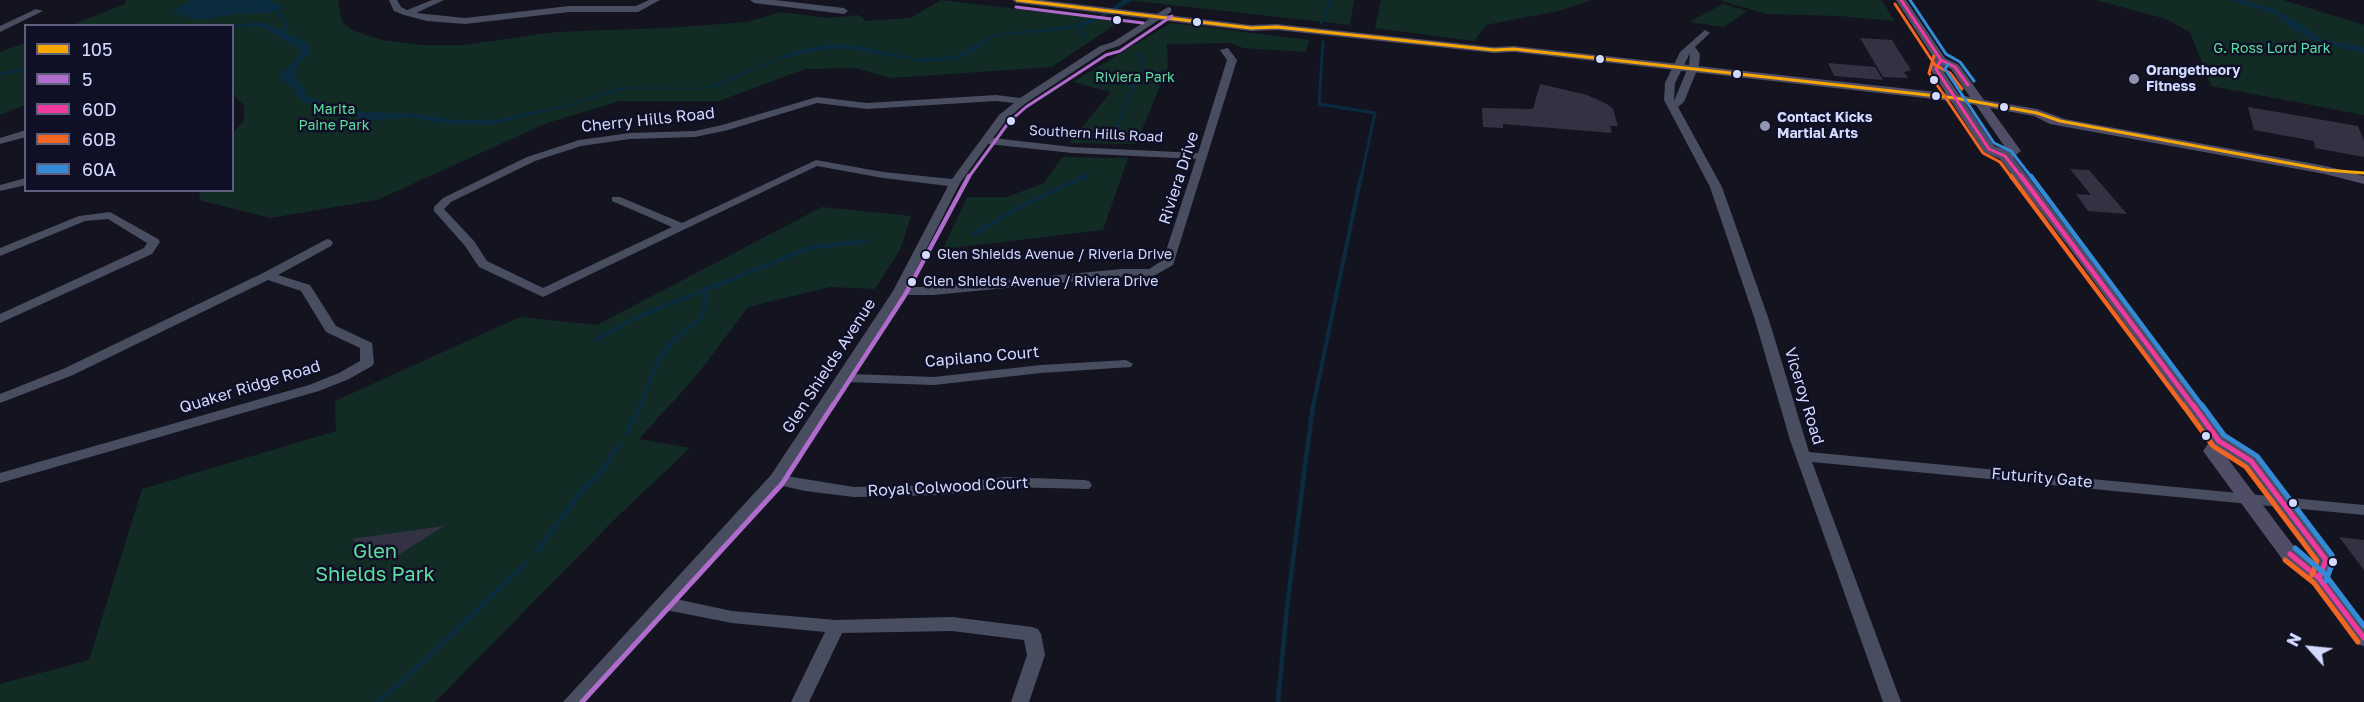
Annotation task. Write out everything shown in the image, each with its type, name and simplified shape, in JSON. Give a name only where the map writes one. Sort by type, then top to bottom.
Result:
[{"type":"main road","points":[[1017,0],[1079,4],[1251,28],[1277,27],[1494,50],[1509,56],[1958,103],[2326,170],[2364,180]]},
{"type":"main road","points":[[1901,0],[1941,60],[1956,68],[2014,151],[2005,156]]},
{"type":"main road","points":[[1156,13],[1168,10],[1256,20],[1277,27]]},
{"type":"main road","points":[[1941,60],[1936,69],[1989,149],[2005,156],[2076,247],[2219,441],[2251,461],[2326,560],[2319,578]]},
{"type":"main road","points":[[2326,170],[2364,174]]},
{"type":"main road","points":[[2219,441],[2212,451],[2246,498],[2292,558],[2319,578],[2364,638]]},
{"type":"street","points":[[393,0],[397,9],[407,13],[445,20],[483,20],[569,9],[638,9],[656,0]]},
{"type":"street","points":[[407,13],[426,0]]},
{"type":"street","points":[[407,13],[440,0]]},
{"type":"street","points":[[754,0],[844,11]]},
{"type":"street","points":[[0,29],[39,11]]},
{"type":"street","name":"Glen Shields Avenue","points":[[1103,48],[1106,41],[1137,12]]},
{"type":"street","name":"Glen Shields Avenue","points":[[572,702],[776,479],[899,291],[955,183],[1003,117],[1022,101],[1103,48],[1116,44],[1156,13]]},
{"type":"street","points":[[1674,72],[1684,52],[1706,33]]},
{"type":"street","points":[[1674,105],[1679,102],[1695,54],[1691,48]]},
{"type":"street","name":"Riviera Drive","points":[[899,291],[933,291],[1122,273],[1152,273],[1168,262],[1232,60],[1226,50]]},
{"type":"street","name":"Viceroy Road","points":[[1674,72],[1669,100],[1674,105],[1677,117],[1716,188],[1762,320],[1803,456],[1892,702]]},
{"type":"street","name":"Cherry Hills Road","points":[[955,183],[883,175],[816,163],[543,293],[483,264],[470,244],[438,209],[447,200],[531,159],[579,143],[630,136],[695,134],[724,128],[817,100],[867,106],[996,99],[1022,101]]},
{"type":"street","points":[[0,141],[24,134]]},
{"type":"street","name":"Southern Hills Road","points":[[987,141],[1072,150],[1203,156]]},
{"type":"street","points":[[0,188],[24,182]]},
{"type":"street","points":[[616,199],[682,227]]},
{"type":"street","points":[[0,252],[83,218],[110,215],[154,242],[148,251],[0,319]]},
{"type":"street","points":[[0,399],[68,372],[267,276],[327,243]]},
{"type":"street","name":"Quaker Ridge Road","points":[[0,478],[314,388],[344,376],[367,363],[367,345],[331,329],[306,288],[267,276]]},
{"type":"street","name":"Capilano Court","points":[[843,378],[934,381],[1041,369],[1126,364]]},
{"type":"street","name":"Futurity Gate","points":[[1803,456],[2364,510]]},
{"type":"street","name":"Royal Colwood Court","points":[[776,479],[805,486],[854,492],[940,490],[1006,482],[1084,485]]},
{"type":"street","points":[[662,603],[732,617],[836,627],[952,624],[1032,634],[1036,656],[1020,702]]},
{"type":"street","points":[[800,702],[836,627]]},
{"type":"green space","name":"Marita Paine Park","points":[[126,0],[338,0],[342,22],[354,31],[383,40],[423,45],[464,45],[555,32],[667,28],[747,22],[781,12],[829,18],[858,15],[866,21],[910,18],[941,0],[1120,21],[1052,67],[891,78],[855,68],[805,69],[719,101],[620,101],[547,123],[377,200],[270,218],[199,200],[201,192],[234,192],[234,132],[244,120],[244,106],[234,95],[234,24],[75,24],[125,4]]},
{"type":"green space","points":[[1126,0],[1354,0],[1350,25]]},
{"type":"green space","points":[[1381,0],[1591,0],[1558,11],[1486,25],[1474,41],[1375,28]]},
{"type":"green space","points":[[1719,0],[1881,0],[1895,21],[1839,16],[1766,14]]},
{"type":"green space","name":"G. Ross Lord Park","points":[[2096,0],[2283,0],[2364,25],[2364,115],[2211,86],[2190,32],[2166,19]]},
{"type":"green space","points":[[1723,4],[1747,11],[1724,27],[1689,22]]},
{"type":"green space","name":"Riviera Park","points":[[1171,23],[1309,40],[1306,52],[1243,48],[1231,43],[1167,44],[1168,67],[1136,144],[1069,143],[1111,92],[1073,82]]},
{"type":"green space","points":[[24,43],[24,105],[0,115],[0,52]]},
{"type":"green space","points":[[1062,157],[1128,158],[1103,230],[943,249],[967,197],[1007,197],[1044,183]]},
{"type":"green space","name":"Glen Shields Park","points":[[822,207],[911,216],[900,250],[875,289],[830,287],[748,307],[697,375],[639,439],[690,448],[617,517],[435,702],[0,702],[0,684],[89,660],[142,489],[336,431],[335,401],[520,317],[597,325]]},
{"type":"water","points":[[192,0],[268,0],[284,8],[267,13],[237,14],[197,20],[171,12]]},
{"type":"water","points":[[1123,0],[1133,0],[1093,23],[1055,31],[994,36],[960,58],[925,62],[849,49],[824,49],[781,59],[715,87],[692,89],[623,89],[570,106],[489,125],[439,123],[410,117],[370,121],[301,101],[294,89],[278,77],[301,54],[300,49],[262,27],[234,26],[234,24],[262,22],[310,44],[311,52],[298,64],[295,79],[305,88],[306,95],[313,99],[363,112],[420,114],[453,120],[493,120],[566,105],[621,87],[696,88],[713,85],[793,52],[829,44],[853,45],[919,59],[957,56],[993,34],[1072,26],[1099,16]]},
{"type":"water","points":[[2229,0],[2243,0],[2274,9],[2307,28],[2320,39],[2364,47],[2364,54],[2314,41],[2293,29],[2275,14]]},
{"type":"building","points":[[1860,38],[1892,40],[1911,70],[1904,72],[1908,78],[1883,77]]},
{"type":"building","points":[[1828,63],[1875,67],[1883,80],[1834,76]]},
{"type":"building","points":[[1540,84],[1587,95],[1607,104],[1613,109],[1618,126],[1610,126],[1612,133],[1503,124],[1503,128],[1483,127],[1482,108],[1533,109]]},
{"type":"building","points":[[2248,107],[2358,126],[2364,141],[2364,157],[2315,148],[2314,141],[2254,130]]},
{"type":"building","points":[[2070,169],[2089,170],[2127,214],[2088,211],[2076,194],[2091,195]]},
{"type":"building","points":[[444,526],[389,561],[351,539]]},
{"type":"building","points":[[2339,537],[2364,540],[2364,570]]},
{"type":"waterway","points":[[1321,23],[1332,0]]},
{"type":"waterway","points":[[276,12],[284,18],[287,28],[280,32]]},
{"type":"waterway","points":[[1081,25],[1080,33],[1086,36]]},
{"type":"waterway","points":[[1323,42],[1319,104],[1375,113],[1361,178]]},
{"type":"waterway","points":[[1117,126],[1141,68],[1143,58],[1136,53]]},
{"type":"waterway","points":[[0,74],[24,69]]},
{"type":"waterway","points":[[974,234],[1021,206],[1086,176]]},
{"type":"waterway","points":[[1313,407],[1361,176]]},
{"type":"waterway","points":[[596,340],[633,319],[809,248],[867,241]]},
{"type":"waterway","points":[[640,407],[658,360],[673,340],[699,320],[704,309],[705,291]]},
{"type":"waterway","points":[[627,433],[640,405]]},
{"type":"waterway","points":[[1278,702],[1287,607],[1313,405]]},
{"type":"waterway","points":[[537,551],[580,493],[602,471],[620,443]]},
{"type":"waterway","points":[[377,702],[406,678],[526,563]]},
{"type":"transit line","name":"105","points":[[1017,0],[1251,28],[1277,27],[1494,50],[1514,49],[1955,98],[2037,113],[2060,121],[2326,170],[2364,173]]},
{"type":"transit line","name":"60D","points":[[1901,0],[1941,60],[1955,67],[1968,85]]},
{"type":"transit line","name":"60A","points":[[1910,0],[1946,54],[1960,62],[1974,81]]},
{"type":"transit line","name":"60B","points":[[1895,4],[1935,65],[1950,73],[1962,89]]},
{"type":"transit line","name":"5","points":[[1016,7],[1143,23]]},
{"type":"transit line","name":"5","points":[[582,702],[782,484],[905,295],[961,187],[1009,122],[1026,107],[1106,55],[1120,51],[1172,16]]},
{"type":"transit line","name":"60B","points":[[1934,56],[1929,73],[1983,153],[2000,162],[2070,252],[2213,446],[2246,467],[2317,561],[2312,575]]},
{"type":"transit line","name":"60D","points":[[1941,60],[1936,69],[1989,149],[2005,156],[2076,247],[2219,441],[2251,461],[2326,560],[2319,578]]},
{"type":"transit line","name":"60A","points":[[1948,64],[1945,69],[1994,143],[2011,151],[2224,435],[2257,456],[2332,555],[2333,562],[2326,581]]},
{"type":"transit line","name":"60A","points":[[2295,548],[2324,573],[2364,626]]},
{"type":"transit line","name":"60D","points":[[2290,554],[2319,578],[2364,638]]},
{"type":"transit line","name":"60B","points":[[2285,560],[2314,583],[2358,642]]},
{"type":"place","name":"Orangetheory Fitness","points":[[2134,79]]},
{"type":"place","name":"Contact Kicks Martial Arts","points":[[1765,126]]},
{"type":"place","name":"Glen Shields Avenue / Riveria Drive","points":[[926,255]]},
{"type":"place","name":"Glen Shields Avenue / Riviera Drive","points":[[912,282]]}]
